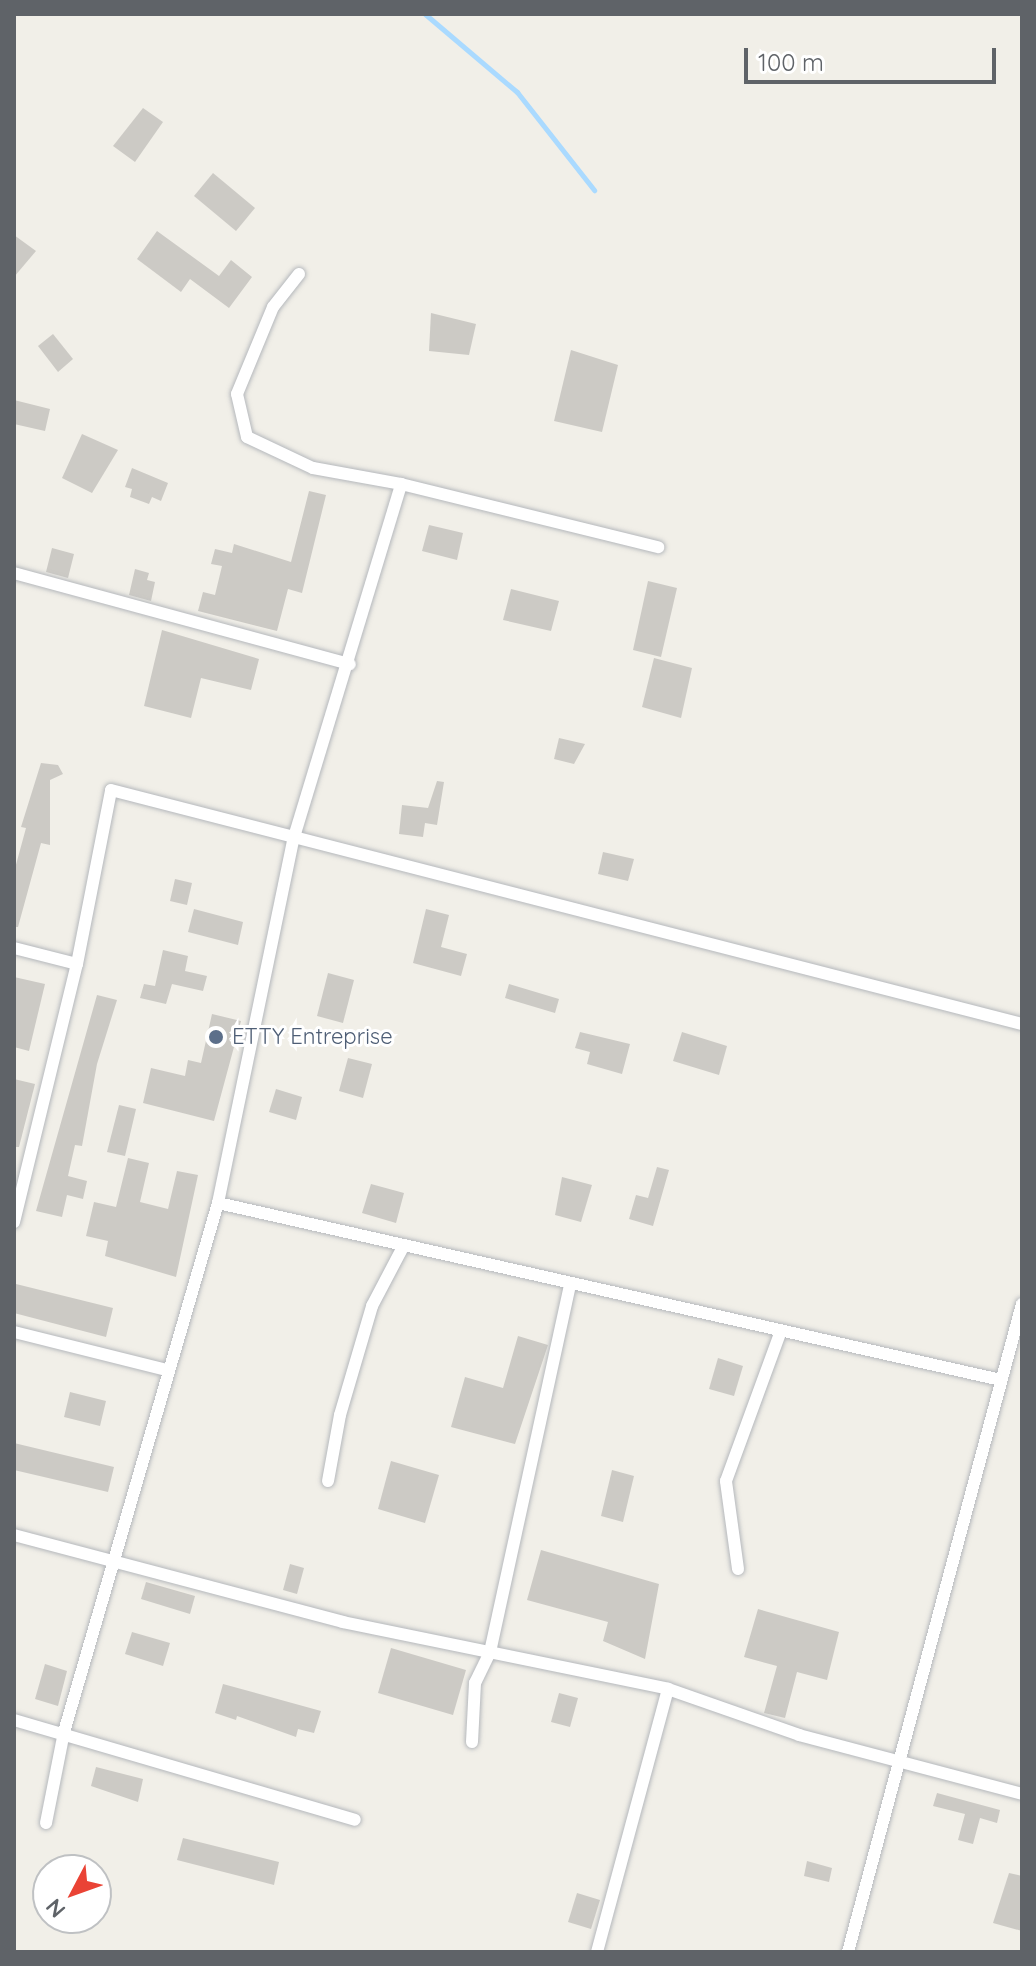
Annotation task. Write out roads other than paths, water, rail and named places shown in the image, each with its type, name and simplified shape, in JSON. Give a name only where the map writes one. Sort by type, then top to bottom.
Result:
[{"type":"street","points":[[299,274],[273,307],[237,394],[247,437],[313,468],[401,484],[658,547]]},
{"type":"street","points":[[46,1823],[64,1732],[118,1561],[166,1370],[218,1203],[294,837],[350,664],[401,484]]},
{"type":"street","points":[[14,573],[350,664]]},
{"type":"street","points":[[14,1222],[77,964],[111,790],[1022,1024]]},
{"type":"street","points":[[14,948],[77,964]]},
{"type":"street","points":[[218,1203],[1001,1380]]},
{"type":"street","points":[[328,1481],[340,1415],[372,1306],[404,1245]]},
{"type":"street","points":[[472,1742],[475,1683],[490,1652],[570,1284]]},
{"type":"street","points":[[848,1952],[1022,1304]]},
{"type":"street","points":[[738,1569],[726,1481],[781,1331]]},
{"type":"street","points":[[14,1332],[166,1370]]},
{"type":"street","points":[[14,1535],[343,1622],[668,1689],[896,1764],[1022,1794]]},
{"type":"street","points":[[597,1952],[668,1689]]},
{"type":"street","points":[[14,1720],[64,1732],[355,1820]]},
{"type":"waterway","points":[[425,14],[517,92],[594,190]]},
{"type":"place","name":"ETTY Entreprise","points":[[216,1037]]}]
